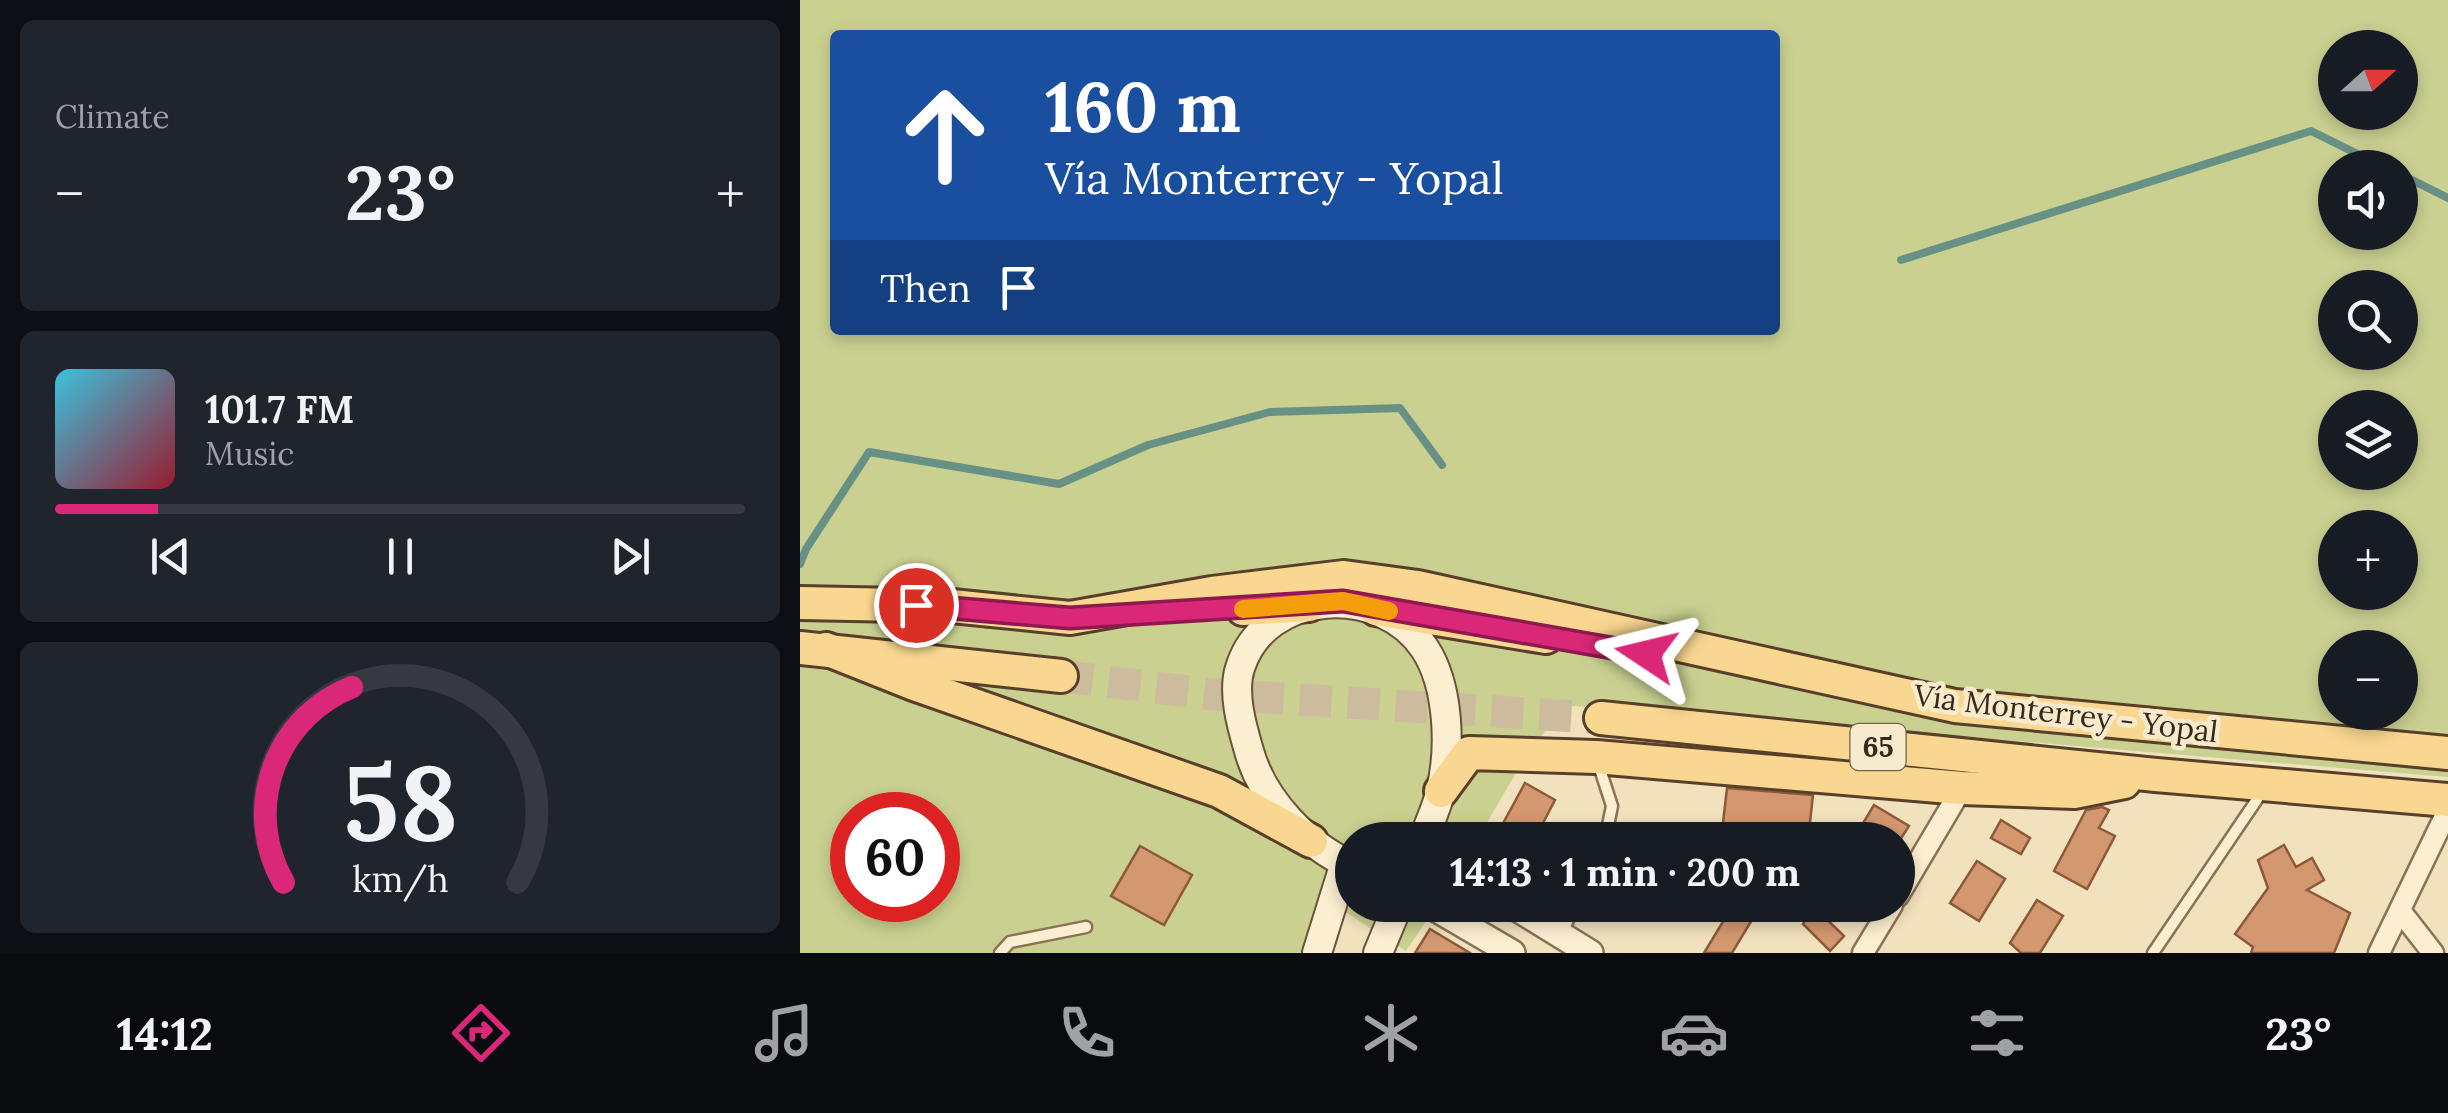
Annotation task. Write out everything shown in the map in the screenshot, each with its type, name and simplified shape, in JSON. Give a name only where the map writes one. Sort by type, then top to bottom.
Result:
[{"type":"main road","name":"Vía Monterrey - Yopal","points":[[805,603],[952,606],[1070,618],[1227,591],[1344,577],[1418,587],[1955,706],[2448,753]]},
{"type":"main road","points":[[1070,618],[1343,601],[1955,706]]},
{"type":"main road","points":[[1309,605],[1279,619],[1255,641],[1239,670],[1240,718],[1253,765],[1277,806],[1311,841]]},
{"type":"main road","points":[[1376,609],[1404,625],[1426,650],[1438,684],[1446,755],[1441,791],[1429,822]]},
{"type":"main road","points":[[809,648],[1218,791],[1335,856]]},
{"type":"main road","points":[[809,648],[1061,676]]},
{"type":"main road","name":"Vía Monterrey - Yopal","points":[[1601,718],[2156,775],[2448,800]]},
{"type":"main road","points":[[1441,791],[1469,752],[1596,757],[1962,788],[2074,792],[2156,775]]},
{"type":"main road","points":[[1317,953],[1335,903]]},
{"type":"main road","points":[[1378,953],[1391,922]]},
{"type":"street","points":[[1915,867],[1962,788]]},
{"type":"street","points":[[2378,953],[2448,810]]},
{"type":"street","points":[[2400,912],[2433,953]]},
{"type":"street","points":[[1459,922],[1512,953]]},
{"type":"street","points":[[1540,922],[1590,953]]},
{"type":"street","points":[[1863,953],[1882,922]]},
{"type":"lane","points":[[1596,757],[1612,806],[1609,822]]},
{"type":"lane","points":[[2154,953],[2267,784]]},
{"type":"lane","points":[[1561,935],[1567,922]]},
{"type":"lane","points":[[1000,953],[1010,942],[1086,927]]},
{"type":"green space","points":[[800,0],[2448,0],[2448,777],[1563,706],[1517,771],[1487,822],[1335,822],[1335,905],[1325,899],[1307,953],[800,953]]},
{"type":"green space","points":[[1361,922],[1426,922],[1406,951]]},
{"type":"building","points":[[1525,783],[1555,800],[1544,822],[1504,822]]},
{"type":"building","points":[[1727,788],[1813,795],[1810,822],[1723,822]]},
{"type":"building","points":[[1874,805],[1902,822],[1864,822]]},
{"type":"building","points":[[2086,810],[2109,810],[2099,828],[2115,836],[2087,889],[2054,871]]},
{"type":"building","points":[[2001,820],[2030,838],[2021,854],[1991,838]]},
{"type":"building","points":[[2284,845],[2296,867],[2312,858],[2324,880],[2307,890],[2350,913],[2334,953],[2251,953],[2253,947],[2235,934],[2268,888],[2258,860]]},
{"type":"building","points":[[1140,846],[1192,875],[1164,925],[1111,896]]},
{"type":"building","points":[[1977,861],[2005,879],[1979,921],[1950,903]]},
{"type":"building","points":[[2037,900],[2063,916],[2040,953],[2021,953],[2010,943]]},
{"type":"building","points":[[1723,922],[1751,922],[1732,953],[1704,953]]},
{"type":"building","points":[[1830,922],[1844,936],[1830,951],[1803,924]]},
{"type":"building","points":[[1430,929],[1470,953],[1415,953]]},
{"type":"waterway","points":[[1901,260],[2311,131],[2350,150]]},
{"type":"waterway","points":[[2418,183],[2448,198]]},
{"type":"waterway","points":[[800,564],[869,452],[1059,484],[1148,445],[1270,412],[1400,408],[1442,465]]},
{"type":"tunnel","points":[[1061,676],[1209,694],[1601,718]]},
{"type":"slow traffic","points":[[1243,609],[1343,601],[1389,611]]},
{"type":"route","points":[[916,605],[1070,618],[1343,601],[1646,654]]}]
